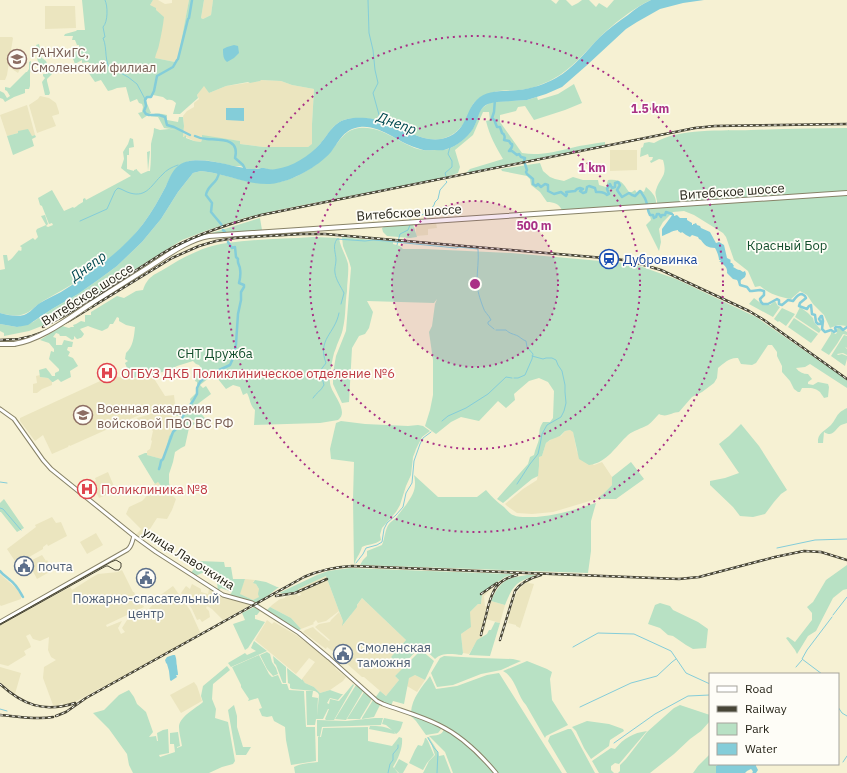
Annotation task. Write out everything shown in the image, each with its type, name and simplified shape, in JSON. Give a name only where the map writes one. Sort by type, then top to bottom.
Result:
[{"type":"main road","name":"Витебское шоссе","points":[[0,344],[18,343],[34,338],[57,326],[189,242],[209,236],[847,193]]},
{"type":"main road","name":"улица Лавочкина","points":[[0,409],[14,419],[51,469],[134,536],[223,595],[252,603],[291,628],[318,649],[371,696],[383,704],[428,720],[440,726],[469,745],[496,773]]},
{"type":"main road","points":[[0,622],[127,550],[130,548],[134,536]]},
{"type":"shaded area","points":[[153,0],[158,0],[165,4],[172,3],[172,0],[189,0],[178,59],[175,62],[155,58],[158,48],[150,5]]},
{"type":"shaded area","points":[[204,0],[213,0],[211,15],[203,19],[201,18]]},
{"type":"shaded area","points":[[45,6],[75,6],[76,28],[45,29]]},
{"type":"shaded area","points":[[0,37],[13,38],[5,80],[0,80]]},
{"type":"shaded area","name":"РАНХиГС, Смоленский филиал","points":[[13,51],[21,56],[22,65],[18,73],[12,69]]},
{"type":"shaded area","points":[[260,80],[281,81],[292,85],[314,89],[312,145],[308,147],[263,147],[240,144],[240,141],[203,137],[201,142],[194,141],[185,135],[183,137],[183,116],[187,111],[194,107],[194,103],[199,99],[197,95],[204,85],[209,93],[226,86]]},
{"type":"shaded area","points":[[40,96],[49,98],[56,103],[59,114],[52,116],[56,126],[37,133],[29,105]]},
{"type":"shaded area","points":[[27,105],[35,135],[32,136],[18,133],[7,136],[0,115]]},
{"type":"shaded area","points":[[610,150],[637,150],[637,170],[610,171]]},
{"type":"shaded area","points":[[436,223],[437,228],[428,229],[428,235],[416,236],[416,225]]},
{"type":"shaded area","points":[[40,375],[40,377],[48,378],[52,382],[52,385],[37,393],[33,393],[33,384],[37,383],[36,376]]},
{"type":"shaded area","name":"Военная академия войсковой ПВО ВС РФ","points":[[111,376],[132,379],[153,377],[165,396],[174,395],[175,415],[146,412],[70,446],[69,445],[68,447],[52,454],[43,435],[35,441],[20,421],[20,418]]},
{"type":"shaded area","points":[[154,413],[169,415],[181,419],[177,427],[169,436],[164,457],[162,459],[147,455],[147,451],[150,449],[152,441],[153,431],[151,427],[141,430],[137,418]]},
{"type":"shaded area","points":[[565,431],[573,431],[577,452],[594,465],[602,462],[612,477],[612,485],[600,497],[553,512],[532,514],[517,513],[507,506],[505,504],[537,480],[539,466],[538,457],[542,456],[546,443],[555,437],[561,436]]},
{"type":"shaded area","points":[[108,472],[116,491],[99,498],[92,483],[96,481],[95,478]]},
{"type":"shaded area","points":[[158,482],[167,493],[176,499],[167,519],[157,518],[143,540],[136,535],[141,529],[126,514],[129,507],[145,498],[149,493],[147,489]]},
{"type":"shaded area","points":[[52,517],[56,523],[61,522],[67,536],[48,546],[47,544],[43,547],[43,549],[17,564],[7,549],[36,527],[35,525]]},
{"type":"shaded area","points":[[96,533],[103,545],[87,554],[80,542]]},
{"type":"shaded area","points":[[42,555],[53,570],[37,579],[28,562]]},
{"type":"shaded area","points":[[122,570],[133,592],[144,607],[106,625],[107,627],[122,621],[118,628],[121,634],[125,632],[122,628],[127,620],[140,616],[141,618],[143,617],[150,611],[149,609],[162,594],[173,586],[190,610],[200,632],[193,638],[103,688],[102,687],[75,702],[64,705],[62,703],[57,706],[53,705],[43,678],[44,667],[56,660],[51,657],[48,650],[49,637],[40,641],[33,639],[30,634],[26,636],[31,647],[24,651],[26,655],[8,666],[0,664],[0,625],[70,587],[72,590],[98,574],[118,572]]},
{"type":"shaded area","points":[[0,574],[16,588],[21,595],[21,599],[1,606],[0,605]]},
{"type":"shaded area","points":[[326,576],[339,611],[326,621],[318,623],[316,620],[313,623],[314,624],[301,629],[291,618],[270,607],[285,597],[297,594],[298,596],[301,595],[298,589]]},
{"type":"shaded area","points":[[245,579],[255,580],[253,582],[259,589],[260,597],[253,600],[239,594]]},
{"type":"shaded area","points":[[528,581],[529,583],[534,584],[520,628],[516,625],[508,623],[508,618],[516,594]]},
{"type":"shaded area","points":[[192,584],[201,589],[201,592],[208,594],[209,589],[216,593],[216,596],[240,602],[249,606],[223,620],[207,606],[206,608],[209,611],[210,617],[202,622],[200,619],[197,620],[192,609],[181,593],[186,586],[190,589]]},
{"type":"shaded area","points":[[488,590],[489,591],[484,596],[485,606],[488,607],[484,621],[486,623],[485,628],[481,639],[477,641],[469,654],[463,653],[461,634],[468,629],[470,612],[478,604],[481,604],[482,595]]},
{"type":"shaded area","points":[[362,598],[406,640],[391,657],[403,669],[395,676],[399,680],[386,696],[345,662],[350,655],[341,647],[335,653],[327,647],[326,649],[303,632],[313,627],[329,641],[330,640],[315,627],[319,624],[330,622],[339,612],[343,625]]},
{"type":"shaded area","points":[[491,601],[505,605],[500,623],[486,619]]},
{"type":"shaded area","points":[[267,620],[272,624],[274,622],[296,635],[315,649],[346,677],[343,681],[330,690],[320,693],[314,687],[305,683],[302,679],[315,662],[309,658],[296,674],[255,640]]},
{"type":"shaded area","points":[[0,667],[21,673],[15,694],[0,682]]},
{"type":"shaded area","points":[[415,675],[425,680],[417,692],[407,686],[409,677]]},
{"type":"shaded area","points":[[194,682],[197,686],[202,701],[181,713],[170,695]]},
{"type":"green space","points":[[82,0],[153,0],[150,5],[156,8],[156,10],[164,17],[155,58],[175,62],[178,58],[189,0],[204,0],[201,18],[203,19],[211,15],[213,0],[551,0],[556,4],[559,0],[566,0],[572,6],[582,0],[589,0],[596,7],[599,3],[607,8],[614,0],[651,0],[617,22],[560,75],[532,88],[497,91],[475,101],[462,126],[451,136],[446,138],[427,139],[388,123],[365,118],[357,118],[344,120],[339,123],[305,158],[284,168],[272,170],[262,168],[250,169],[205,160],[192,160],[182,164],[174,171],[143,224],[122,248],[110,258],[84,277],[43,301],[27,313],[15,316],[0,313],[0,270],[5,269],[3,255],[7,255],[8,261],[10,260],[19,250],[22,250],[20,246],[33,238],[35,240],[38,237],[36,231],[37,229],[46,225],[41,216],[45,215],[48,224],[46,226],[48,227],[53,225],[52,223],[49,224],[38,198],[52,190],[64,211],[73,207],[74,208],[83,202],[83,199],[85,198],[86,200],[131,176],[121,168],[124,159],[123,152],[130,138],[133,139],[134,147],[129,148],[129,155],[127,155],[127,169],[134,171],[137,169],[141,174],[150,171],[151,144],[154,128],[160,130],[178,130],[164,128],[158,117],[150,116],[154,114],[167,115],[167,120],[178,122],[179,117],[183,117],[183,137],[185,135],[186,138],[194,141],[201,142],[203,137],[202,135],[240,141],[240,144],[263,147],[308,147],[312,144],[314,89],[292,85],[281,81],[261,80],[250,83],[248,82],[226,86],[209,93],[204,86],[197,95],[198,98],[180,114],[173,114],[176,103],[174,101],[153,95],[147,98],[146,101],[151,113],[142,119],[138,113],[142,112],[142,104],[139,103],[137,99],[130,102],[126,87],[108,91],[101,80],[95,82],[88,72],[91,71],[91,64],[88,62],[82,63],[82,60],[75,64],[72,56],[79,48],[79,45],[77,45],[75,40],[72,40],[73,36],[64,36],[65,34],[77,30],[85,30]]},
{"type":"green space","points":[[39,44],[42,58],[46,61],[49,69],[54,69],[52,74],[47,79],[50,93],[49,95],[45,95],[42,82],[45,78],[43,74],[46,74],[47,70],[40,66],[37,58],[40,57],[36,45]]},
{"type":"green space","points":[[31,61],[29,89],[25,89],[25,93],[5,102],[0,98],[0,91],[4,93],[7,98],[10,96],[5,90],[5,87],[10,88],[27,72],[29,69],[29,62]]},
{"type":"green space","points":[[574,84],[582,103],[534,120],[525,106],[518,107],[516,111],[500,115],[500,122],[522,153],[546,153],[605,142],[605,145],[466,173],[470,169],[503,159],[493,141],[486,121],[490,120],[489,112],[483,112],[473,135],[455,150],[460,167],[458,173],[447,177],[278,210],[244,218],[208,230],[182,240],[52,322],[29,331],[4,336],[4,333],[0,331],[0,324],[17,327],[33,322],[78,294],[117,266],[142,242],[161,219],[178,192],[193,173],[201,171],[265,183],[276,183],[288,180],[317,164],[346,134],[359,128],[375,129],[420,150],[447,149],[467,136],[475,125],[480,111],[486,105],[492,102],[527,100],[537,97],[538,100],[558,94]]},
{"type":"green space","name":"Красный Бор","points":[[847,128],[847,191],[657,205],[656,192],[665,170],[663,160],[659,159],[651,163],[650,161],[653,157],[649,157],[648,154],[640,157],[641,148],[643,147],[644,143],[654,143],[675,135],[701,131]]},
{"type":"green space","points":[[28,129],[32,136],[35,135],[36,137],[32,139],[34,146],[13,155],[7,136],[18,133],[18,131]]},
{"type":"green space","points":[[150,151],[148,171],[147,152]]},
{"type":"green space","points":[[540,163],[543,171],[555,179],[564,181],[573,177],[583,180],[598,180],[599,185],[606,187],[608,180],[616,180],[623,184],[629,192],[635,190],[637,193],[640,190],[644,192],[646,187],[654,195],[656,205],[562,210],[556,204],[547,202],[540,192],[531,185],[530,179],[527,176],[502,171],[501,169]]},
{"type":"green space","name":"Красный Бор","points":[[847,194],[847,326],[838,325],[830,328],[824,315],[813,304],[807,295],[800,291],[791,299],[774,295],[760,286],[755,287],[748,271],[734,260],[726,237],[723,233],[694,215],[684,211],[673,212],[663,222],[659,229],[661,242],[659,251],[646,225],[651,220],[648,208]]},
{"type":"green space","points":[[260,218],[262,230],[205,235]]},
{"type":"green space","points":[[413,224],[417,237],[410,238],[387,236],[383,232],[382,228],[384,227]]},
{"type":"green space","name":"СНТ Дружба","points":[[313,237],[339,238],[348,264],[344,323],[342,333],[333,355],[330,378],[331,387],[340,404],[342,413],[338,420],[320,423],[254,425],[255,410],[247,393],[243,395],[240,387],[233,385],[226,389],[214,374],[200,385],[203,388],[206,386],[211,394],[195,406],[208,422],[207,424],[175,415],[176,408],[179,410],[182,407],[187,409],[191,403],[190,399],[197,392],[197,382],[195,381],[197,374],[202,369],[193,361],[156,374],[129,378],[129,368],[127,368],[125,363],[128,361],[125,359],[126,353],[133,342],[135,327],[126,325],[119,321],[119,318],[117,317],[113,324],[110,324],[108,328],[102,331],[88,326],[80,329],[84,334],[78,339],[74,336],[74,339],[72,340],[66,336],[60,336],[56,333],[53,337],[56,338],[56,345],[62,345],[64,340],[73,342],[72,347],[68,347],[67,350],[70,352],[68,356],[73,358],[78,366],[70,371],[71,377],[61,382],[58,379],[52,382],[48,378],[40,377],[39,370],[46,368],[52,376],[55,376],[55,373],[59,371],[59,369],[49,359],[51,351],[54,352],[54,349],[49,343],[40,340],[62,326],[69,328],[74,327],[73,325],[81,321],[85,322],[85,315],[91,315],[91,312],[117,296],[124,298],[136,291],[143,290],[152,276],[187,256],[219,244]]},
{"type":"green space","points":[[342,237],[393,242],[393,244],[400,246],[403,249],[511,253],[634,264],[676,279],[756,317],[847,380],[847,388],[810,364],[805,367],[796,368],[804,374],[808,374],[812,379],[808,382],[808,384],[813,385],[818,382],[828,384],[828,397],[824,398],[818,390],[811,388],[802,388],[800,392],[798,392],[794,389],[790,381],[782,372],[782,366],[777,356],[777,352],[772,345],[768,345],[756,363],[752,365],[741,364],[738,358],[732,358],[725,362],[718,368],[717,378],[714,383],[692,397],[679,412],[667,415],[659,414],[648,425],[628,435],[606,458],[595,464],[589,465],[579,459],[573,432],[570,430],[565,431],[560,436],[546,443],[542,456],[539,457],[538,476],[532,479],[503,503],[497,499],[528,464],[530,457],[534,455],[543,422],[550,422],[553,418],[554,391],[548,382],[539,378],[529,381],[514,394],[515,400],[506,408],[498,401],[479,421],[461,417],[451,422],[436,434],[425,426],[433,395],[433,360],[429,332],[432,326],[437,299],[434,303],[367,301],[373,312],[369,328],[365,334],[359,336],[352,348],[349,402],[342,403],[333,384],[333,373],[336,356],[346,331],[351,268],[343,246]]},
{"type":"green space","points":[[754,298],[763,305],[770,305],[775,301],[780,307],[773,317],[749,304]]},
{"type":"green space","points":[[800,307],[813,318],[814,322],[821,330],[819,333],[795,317]]},
{"type":"green space","points":[[782,308],[795,314],[786,326],[774,319]]},
{"type":"green space","points":[[794,318],[818,334],[811,343],[788,327]]},
{"type":"green space","points":[[839,327],[847,332],[847,335],[843,334],[829,355],[821,350],[831,332],[836,334],[836,330]]},
{"type":"green space","points":[[844,335],[847,336],[847,348],[845,347],[847,349],[847,355],[843,353],[837,354],[847,356],[845,366],[831,356]]},
{"type":"green space","points":[[847,408],[847,423],[841,425],[830,434],[824,432],[823,443],[818,443],[820,434],[831,425],[843,410]]},
{"type":"green space","points":[[181,419],[196,423],[189,428],[185,446],[175,452],[169,474],[169,483],[172,495],[167,493],[158,482],[155,484],[138,456],[147,453],[147,455],[162,459],[164,457],[169,436],[177,427],[179,420]]},
{"type":"green space","points":[[341,421],[365,424],[418,425],[423,426],[430,431],[422,437],[416,449],[413,457],[411,475],[400,505],[382,528],[380,535],[381,540],[362,547],[354,565],[354,462],[331,459],[330,449],[336,423]]},
{"type":"green space","points":[[741,424],[759,446],[787,490],[781,494],[765,514],[753,517],[740,516],[733,507],[710,485],[710,481],[739,473],[719,444]]},
{"type":"green space","points":[[631,462],[644,479],[616,499],[598,498],[612,485],[612,477]]},
{"type":"green space","points":[[414,475],[438,497],[477,497],[486,490],[510,513],[518,517],[553,515],[596,503],[591,521],[591,551],[588,573],[360,565],[367,556],[367,551],[382,545],[388,526],[411,498],[415,488]]},
{"type":"green space","points":[[4,499],[24,528],[17,532],[0,512],[0,503]]},
{"type":"green space","points":[[199,561],[224,562],[225,567],[231,567],[233,579],[245,579],[240,594],[253,600],[259,597],[259,589],[256,584],[253,583],[255,580],[279,587],[254,604],[248,600],[229,596],[232,592],[221,588],[218,591],[217,582],[219,578],[207,571],[195,576],[191,573]]},
{"type":"green space","points":[[847,565],[847,589],[843,590],[833,598],[816,631],[808,636],[797,654],[786,638],[788,637],[795,642],[812,620],[812,613],[807,607],[813,602],[826,580]]},
{"type":"green space","points":[[350,568],[512,575],[505,577],[480,594],[482,595],[481,604],[478,604],[470,612],[471,627],[461,634],[462,655],[444,654],[435,659],[421,646],[401,667],[391,657],[406,640],[362,598],[342,626],[343,621],[326,576],[298,589],[299,591],[279,593],[328,571]]},
{"type":"green space","points":[[527,575],[536,575],[516,585],[510,593],[505,605],[491,601],[497,589],[504,582],[509,579]]},
{"type":"green space","points":[[660,603],[670,606],[673,610],[698,622],[708,629],[706,648],[693,649],[673,636],[668,635],[660,628],[648,624],[655,605]]},
{"type":"green space","points":[[254,607],[260,611],[257,615],[255,615],[255,619],[265,622],[248,648],[245,650],[233,624],[245,620],[242,613]]},
{"type":"green space","points":[[270,607],[291,618],[301,629],[297,631],[267,611]]},
{"type":"green space","points":[[495,622],[500,623],[490,656],[469,655],[477,640],[491,630]]},
{"type":"green space","points":[[254,641],[267,651],[231,667],[228,663],[245,653],[247,655],[256,651],[251,648]]},
{"type":"green space","points":[[421,650],[434,661],[425,680],[415,675],[409,678],[404,704],[393,701],[391,706],[375,698],[380,691],[386,696],[399,680],[395,676]]},
{"type":"green space","points":[[267,652],[270,654],[278,674],[273,676],[267,669],[260,655]]},
{"type":"green space","points":[[259,655],[272,677],[278,675],[282,684],[287,684],[289,690],[304,691],[306,727],[315,727],[316,761],[291,765],[285,727],[274,721],[272,716],[262,716],[259,709],[262,708],[258,698],[248,701],[249,699],[241,687],[232,667]]},
{"type":"green space","points":[[273,656],[286,667],[286,683],[283,683],[282,681],[274,663]]},
{"type":"green space","points":[[444,656],[513,659],[521,661],[501,670],[481,674],[453,685],[437,687],[431,673],[440,658]]},
{"type":"green space","points":[[527,661],[552,672],[550,679],[552,700],[568,725],[546,736],[545,738],[523,701],[514,682],[503,671]]},
{"type":"green space","points":[[227,666],[230,670],[213,684],[212,699],[216,709],[215,718],[228,722],[235,761],[233,764],[209,773],[133,773],[129,765],[127,754],[109,729],[93,713],[104,710],[119,695],[129,690],[137,704],[146,712],[153,732],[149,737],[156,736],[158,741],[157,733],[168,729],[169,753],[159,755],[160,757],[175,752],[174,744],[170,744],[170,733],[178,732],[180,746],[177,748],[182,746],[179,729],[180,723],[188,713],[203,702],[201,696],[203,686]]},
{"type":"green space","points":[[287,668],[320,693],[330,690],[343,694],[338,700],[330,698],[327,703],[329,704],[330,699],[339,701],[353,684],[354,685],[334,720],[325,719],[328,709],[323,719],[316,719],[315,725],[307,725],[306,691],[313,691],[312,697],[318,698],[317,716],[319,695],[315,691],[290,688],[290,684],[288,683]]},
{"type":"green space","points":[[499,673],[562,773],[498,773],[471,744],[437,722],[411,712],[415,697],[430,676],[436,689],[457,686],[487,675]]},
{"type":"green space","points":[[356,685],[363,691],[346,720],[335,719]]},
{"type":"green space","points":[[364,692],[372,699],[360,719],[347,719]]},
{"type":"green space","points":[[373,700],[380,705],[374,717],[362,719],[362,718]]},
{"type":"green space","points":[[234,705],[237,716],[237,727],[243,747],[251,747],[246,755],[236,755],[228,710]]},
{"type":"green space","points":[[680,705],[709,715],[709,722],[701,731],[650,773],[618,773],[620,771],[620,765],[647,732],[674,708]]},
{"type":"green space","points":[[403,712],[442,728],[438,733],[426,735],[412,717]]},
{"type":"green space","points":[[383,718],[381,725],[322,727],[320,737],[317,736],[317,720],[346,721]]},
{"type":"green space","points":[[384,718],[403,722],[399,732],[396,734],[394,732],[395,734],[369,729],[370,726],[376,726],[392,730],[386,725],[382,724]]},
{"type":"green space","points":[[587,721],[609,724],[623,729],[624,731],[610,740],[609,746],[591,759],[576,731],[572,727]]},
{"type":"green space","points":[[368,727],[368,741],[392,746],[399,737],[402,738],[400,753],[393,767],[398,773],[295,773],[294,767],[306,763],[318,762],[318,737],[321,737],[323,728]]},
{"type":"green space","points":[[444,729],[468,746],[495,773],[453,773],[445,752],[429,736],[440,734]]},
{"type":"green space","points":[[571,729],[573,732],[595,773],[567,773],[548,741],[550,736]]},
{"type":"green space","points":[[647,731],[619,764],[615,763],[611,766],[611,770],[614,773],[599,773],[592,761],[611,748],[615,749],[629,737],[637,733]]},
{"type":"green space","points":[[427,737],[429,737],[439,756],[444,755],[451,773],[423,773],[429,761],[435,755],[431,743]]},
{"type":"green space","points":[[426,738],[434,755],[423,770],[409,763],[418,745],[422,746]]},
{"type":"green space","points":[[709,755],[709,765],[718,765],[716,766],[716,773],[693,773]]},
{"type":"green space","points":[[399,759],[408,764],[403,773],[399,773],[394,768]]},
{"type":"water","points":[[651,0],[704,0],[683,3],[660,9],[637,22],[626,29],[562,87],[527,100],[497,102],[486,105],[480,111],[476,124],[468,136],[458,144],[446,150],[422,150],[412,147],[376,129],[360,127],[346,133],[331,152],[315,166],[301,174],[283,181],[262,184],[208,172],[201,171],[193,173],[178,192],[161,219],[142,242],[117,266],[78,294],[28,325],[17,327],[0,324],[0,313],[15,316],[26,314],[40,303],[83,278],[115,253],[143,224],[174,170],[185,162],[194,160],[214,162],[252,169],[282,168],[311,153],[341,121],[353,118],[380,120],[427,139],[441,139],[450,136],[457,132],[462,126],[475,102],[484,94],[533,87],[556,78],[574,64],[610,28]]},
{"type":"water","points":[[234,45],[238,46],[239,53],[227,62],[223,55],[223,49]]},
{"type":"water","points":[[226,108],[244,108],[244,121],[226,120]]},
{"type":"water","points":[[673,214],[674,216],[677,215],[680,218],[687,218],[692,225],[696,223],[701,228],[710,232],[716,243],[719,242],[724,245],[727,258],[731,260],[730,263],[732,263],[734,266],[733,267],[743,272],[745,271],[745,277],[740,283],[727,273],[726,267],[719,261],[721,261],[719,260],[715,248],[706,246],[698,237],[692,235],[690,237],[678,230],[662,236],[662,229]]},
{"type":"water","points":[[175,655],[176,658],[178,675],[176,675],[177,677],[171,681],[165,660],[167,657]]},
{"type":"water","points":[[756,765],[758,770],[756,773],[752,773],[753,772],[751,769],[745,773],[716,773],[716,766]]},
{"type":"waterway","points":[[105,0],[107,14],[106,22],[103,27],[105,37],[103,38],[108,64],[113,72],[117,71],[137,84],[145,99]]},
{"type":"waterway","points":[[189,18],[192,0]]},
{"type":"waterway","name":"Днепр","points":[[368,0],[369,33],[378,83],[373,93],[381,122]]},
{"type":"waterway","points":[[178,59],[188,19]]},
{"type":"waterway","points":[[149,115],[144,111],[146,106],[145,100],[147,97],[151,97],[154,91],[157,76],[173,67],[177,60]]},
{"type":"waterway","points":[[495,99],[492,118],[497,127],[500,127],[505,137],[504,140],[509,141],[512,144],[509,151],[512,151],[517,155],[519,154],[521,157],[525,158],[524,161],[527,170],[526,172],[533,179],[533,184],[536,186],[538,184],[541,187],[545,184],[548,185],[548,191],[554,194],[561,192],[566,196],[566,192],[575,191],[580,188],[583,189],[580,191],[583,193],[586,192],[587,187],[589,186],[595,188],[596,192],[603,192],[607,195],[609,194],[607,189],[610,184],[612,188],[615,187],[615,183],[618,182],[620,185],[617,190],[622,197],[629,193],[635,196],[640,191],[646,200],[650,215],[653,215],[654,218],[657,214],[661,217],[662,215],[665,215],[666,212],[672,214]]},
{"type":"waterway","points":[[151,115],[165,117],[167,125],[190,135]]},
{"type":"waterway","points":[[195,136],[204,139],[223,140],[232,143],[236,151],[235,158],[243,165],[245,169]]},
{"type":"waterway","points":[[446,176],[445,173],[452,167],[452,161],[448,154],[450,147]]},
{"type":"waterway","points":[[80,221],[107,209],[115,191],[118,188],[130,193],[141,194],[149,189],[165,172],[178,165]]},
{"type":"waterway","points":[[219,171],[217,178],[208,189],[206,195],[212,203],[211,212],[222,226]]},
{"type":"waterway","points":[[410,221],[410,218],[414,215],[422,215],[431,209],[438,199],[440,190],[447,182],[446,181]]},
{"type":"waterway","points":[[397,245],[400,234],[408,230],[410,225]]},
{"type":"waterway","points":[[341,304],[344,293],[337,281],[335,271],[336,260],[334,247],[337,239],[365,241],[373,240],[478,249],[478,291],[484,309],[491,320],[488,324],[494,329]]},
{"type":"waterway","points":[[159,469],[173,432],[178,427],[185,412],[197,394],[197,388],[200,382],[206,376],[230,365],[234,356],[241,292],[244,285],[239,283],[240,268],[236,257],[235,247],[232,248],[228,242]]},
{"type":"waterway","points":[[739,281],[740,285],[747,287],[750,291],[764,291],[764,295],[760,299],[763,304],[768,304],[777,299],[779,300],[779,304],[782,305],[788,300],[793,301],[798,295],[802,294],[806,298],[800,303],[799,306],[807,309],[811,305],[812,314],[815,315],[816,322],[818,324],[821,324],[819,319],[822,316],[822,329],[825,332],[831,330],[834,332],[836,331],[836,327],[840,327],[843,330],[847,327]]},
{"type":"waterway","points":[[313,398],[324,385],[320,371],[326,363],[324,355],[325,342],[337,320],[339,313]]},
{"type":"waterway","points":[[496,330],[506,330],[526,341],[527,347],[533,354],[525,375],[514,378]]},
{"type":"waterway","points":[[517,484],[538,454],[542,434],[547,425],[561,417],[566,403],[565,385],[562,371],[556,360],[552,358],[543,359],[532,356]]},
{"type":"waterway","points":[[442,421],[448,416],[466,408],[488,394],[506,377],[512,378]]},
{"type":"waterway","points":[[356,563],[366,548],[382,542],[384,529],[387,523],[403,507],[406,493],[412,483],[414,461],[420,444],[423,438],[431,432]]},
{"type":"waterway","points":[[0,482],[7,483]]},
{"type":"waterway","points":[[0,508],[3,509],[21,530]]},
{"type":"waterway","points":[[777,548],[815,540],[847,539]]},
{"type":"waterway","points":[[0,571],[14,583],[23,597]]},
{"type":"waterway","points":[[833,615],[847,597]]},
{"type":"waterway","points":[[821,673],[802,659],[832,617]]},
{"type":"waterway","points":[[573,647],[598,633],[634,634],[671,651],[686,673],[709,684]]},
{"type":"waterway","points":[[580,707],[631,683],[657,676],[676,659]]},
{"type":"waterway","points":[[796,667],[802,660]]},
{"type":"waterway","points":[[614,743],[655,714],[688,696],[709,695]]},
{"type":"waterway","points":[[839,708],[842,713],[847,716]]},
{"type":"waterway","points":[[0,709],[7,711]]},
{"type":"waterway","points":[[428,738],[438,752],[437,773]]},
{"type":"waterway","points":[[388,773],[390,764],[393,760],[393,754],[398,748],[398,745]]},
{"type":"waterway","points":[[843,762],[847,756]]},
{"type":"tram line","points":[[0,624],[111,562],[116,560],[121,563],[119,570],[106,566],[0,625]]},
{"type":"railway","points":[[43,327],[68,314],[174,247],[211,231],[261,215],[695,128],[715,126],[847,124]]},
{"type":"railway","points":[[0,340],[19,339],[57,327],[172,258],[199,246],[235,238],[325,234],[630,261],[661,270],[749,311],[847,379]]},
{"type":"railway","points":[[56,716],[66,712],[86,698],[304,577],[316,572],[334,568],[352,566],[679,579],[699,577],[804,551],[821,552],[847,560]]},
{"type":"railway","points":[[481,635],[494,590],[500,583],[517,575]]},
{"type":"railway","points":[[500,640],[515,591],[526,581],[541,575]]},
{"type":"railway","points":[[276,596],[295,593],[327,579]]},
{"type":"railway","points":[[481,594],[497,583]]},
{"type":"railway","points":[[0,684],[17,697],[34,705],[53,707],[75,703]]},
{"type":"railway","points":[[0,715],[33,718],[53,717]]},
{"type":"place","name":"РАНХиГС, Смоленский филиал","points":[[17,59]]},
{"type":"place","name":"Дубровинка","points":[[609,259]]},
{"type":"place","name":"ОГБУЗ ДКБ Поликлиническое отделение №6","points":[[107,373]]},
{"type":"place","name":"Военная академия войсковой ПВО ВС РФ","points":[[83,415]]},
{"type":"place","name":"Поликлиника №8","points":[[87,489]]},
{"type":"place","name":"почта","points":[[24,566]]},
{"type":"place","name":"Пожарно-спасательный центр","points":[[146,578]]},
{"type":"place","name":"Смоленская таможня","points":[[343,654]]}]
